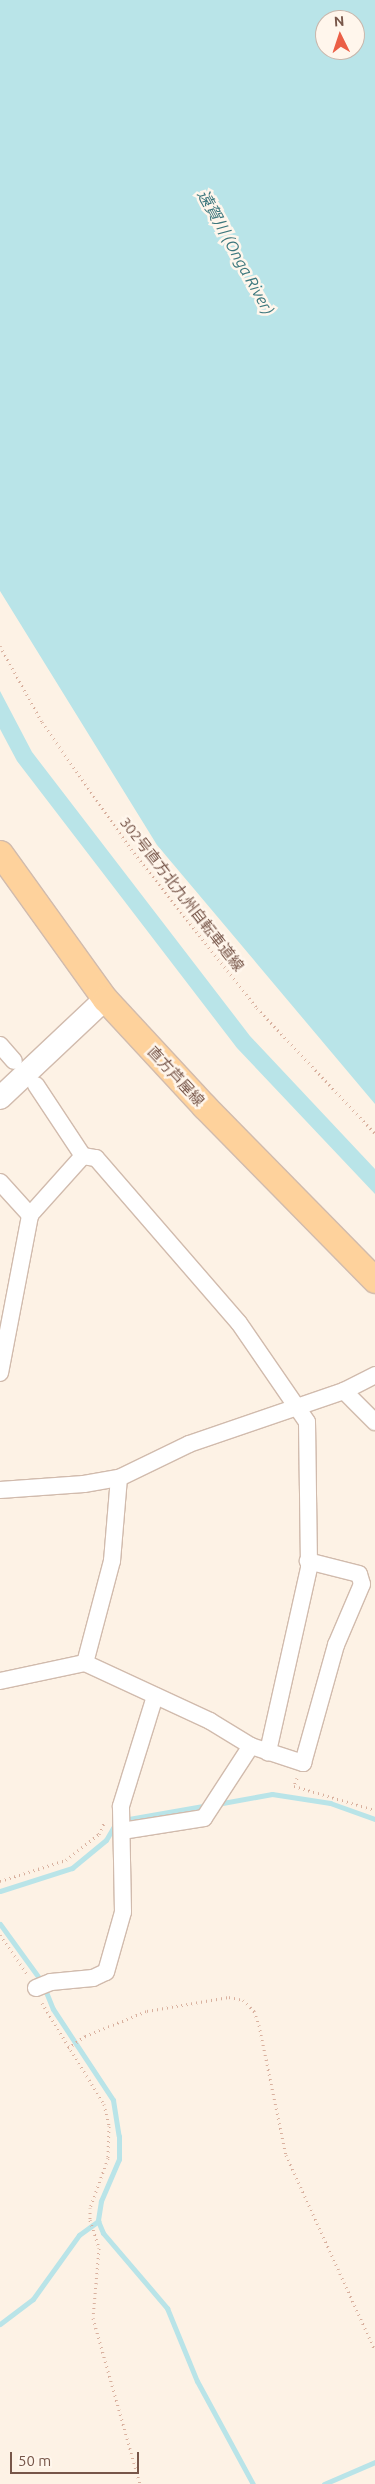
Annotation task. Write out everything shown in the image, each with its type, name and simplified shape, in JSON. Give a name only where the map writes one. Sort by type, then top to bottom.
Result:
[{"type":"main road","name":"直方芦屋線","points":[[0,853],[105,999],[204,1106],[375,1280]]},
{"type":"street","points":[[0,1098],[105,999]]},
{"type":"street","points":[[0,1045],[14,1061]]},
{"type":"street","points":[[36,1085],[83,1156],[96,1158],[232,1316],[307,1422],[308,1561],[268,1752]]},
{"type":"street","points":[[0,1373],[30,1215],[83,1156]]},
{"type":"street","points":[[0,1182],[30,1215]]},
{"type":"street","points":[[0,1490],[84,1484],[119,1478],[189,1444],[344,1391],[375,1375]]},
{"type":"street","points":[[344,1391],[375,1422]]},
{"type":"street","points":[[85,1663],[112,1561],[119,1478]]},
{"type":"street","points":[[0,1681],[85,1663],[210,1721],[251,1746],[302,1763],[336,1645],[362,1584],[358,1574],[308,1561]]},
{"type":"street","points":[[36,1988],[51,1982],[93,1978],[106,1972],[123,1912],[122,1813],[155,1696]]},
{"type":"street","points":[[122,1831],[204,1818],[251,1746]]},
{"type":"path","name":"302号直方北九州自転車道線","points":[[0,646],[42,722],[131,849],[257,1008],[375,1133]]},
{"type":"path","points":[[302,1763],[294,1786],[375,1810]]},
{"type":"path","points":[[0,1882],[66,1860],[99,1834],[108,1815],[122,1813]]},
{"type":"path","points":[[0,1935],[36,1988],[68,2048],[104,2104],[109,2126],[108,2158],[90,2208],[90,2220],[99,2248],[92,2318],[140,2484]]},
{"type":"path","points":[[68,2048],[85,2036],[147,2011],[230,1997],[243,2000],[254,2011],[259,2025],[286,2155],[375,2350]]},
{"type":"water","name":"遠賀川 (Onga River)","points":[[0,0],[375,0],[375,1104],[157,845],[0,591]]},
{"type":"water","points":[[0,691],[32,752],[250,1036],[375,1169],[375,1194],[237,1048],[17,761],[0,729]]},
{"type":"waterway","points":[[217,1804],[272,1794],[330,1803],[375,1819]]},
{"type":"waterway","points":[[123,1820],[209,1805]]},
{"type":"waterway","points":[[0,1891],[72,1868],[106,1840],[116,1823]]},
{"type":"waterway","points":[[0,1924],[42,1982],[53,2009],[113,2100],[119,2136],[119,2159],[101,2201],[98,2221],[103,2233],[167,2308],[197,2381],[253,2484]]},
{"type":"waterway","points":[[0,2324],[33,2299],[79,2235],[98,2221]]},
{"type":"waterway","points":[[324,2484],[375,2462]]}]
